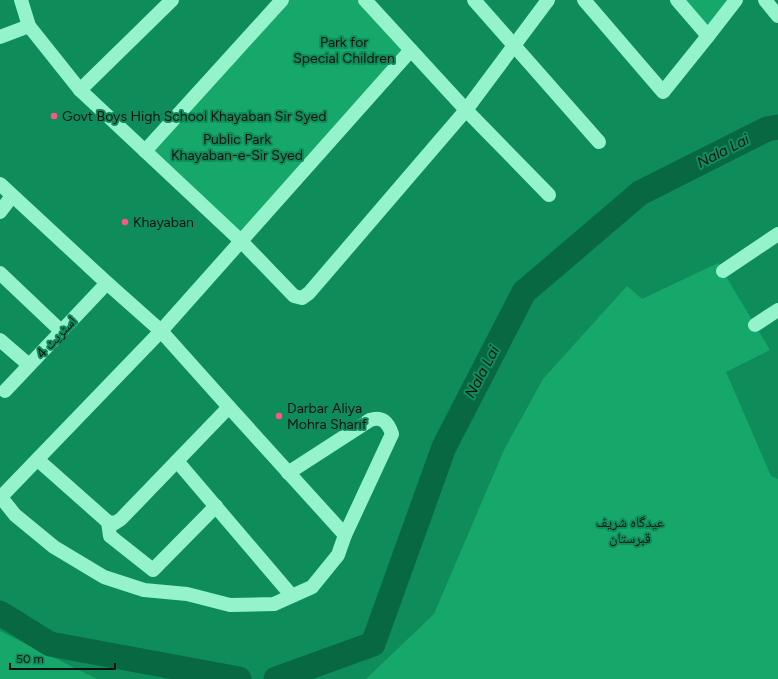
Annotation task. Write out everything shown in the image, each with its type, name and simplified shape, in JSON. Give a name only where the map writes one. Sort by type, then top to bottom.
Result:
[{"type":"street","points":[[21,0],[29,26],[80,90],[241,241],[294,296],[302,298],[310,293],[466,110],[548,0]]},
{"type":"street","points":[[80,90],[172,0]]},
{"type":"street","points":[[145,151],[282,0]]},
{"type":"street","points":[[474,0],[599,142]]},
{"type":"street","points":[[584,0],[663,92],[736,0]]},
{"type":"street","points":[[677,0],[708,36]]},
{"type":"street","points":[[765,0],[778,16]]},
{"type":"street","points":[[367,1],[466,110],[549,195]]},
{"type":"street","points":[[0,36],[29,26]]},
{"type":"street","points":[[288,473],[370,420],[376,418],[382,420],[390,428],[392,434],[345,535],[338,555],[312,587],[274,604],[230,605],[187,594],[144,590],[104,577],[54,547],[15,515],[1,496],[38,460],[161,331],[411,50]]},
{"type":"street","points":[[0,184],[161,331],[228,408],[345,535]]},
{"type":"street","points":[[0,212],[12,196]]},
{"type":"street","points":[[723,271],[778,234]]},
{"type":"street","points":[[0,273],[61,331]]},
{"type":"street","name":"اسٹریٹ 4","points":[[6,391],[107,283]]},
{"type":"street","points":[[755,325],[778,310]]},
{"type":"street","points":[[0,340],[29,365]]},
{"type":"street","points":[[38,460],[108,522],[115,523],[121,519],[228,408]]},
{"type":"street","points":[[177,461],[292,596]]},
{"type":"street","points":[[108,522],[110,536],[153,570],[216,506]]},
{"type":"green space","name":"Public Park Khayaban-e-Sir Syed","points":[[282,0],[366,0],[411,50],[241,241],[145,151]]},
{"type":"green space","points":[[677,0],[736,0],[708,36]]},
{"type":"green space","name":"عیدگاہ شریف قبرستان","points":[[718,263],[770,350],[726,372],[771,476],[778,479],[778,679],[366,679],[434,614],[504,450],[543,379],[627,286],[642,299]]},
{"type":"green space","points":[[0,631],[97,679],[0,679]]},
{"type":"waterway","name":"Nala Lai","points":[[276,679],[373,644],[444,447],[524,292],[640,193],[767,129],[778,127]]},
{"type":"waterway","name":"Nala Lai","points":[[0,613],[50,644],[239,679]]},
{"type":"place","name":"Govt Boys High School Khayaban Sir Syed","points":[[54,116]]},
{"type":"place","name":"Khayaban","points":[[125,222]]},
{"type":"place","name":"Darbar Aliya Mohra Sharif","points":[[279,416]]},
{"type":"park label","name":"Park for Special Children","points":[[344,50]]}]
